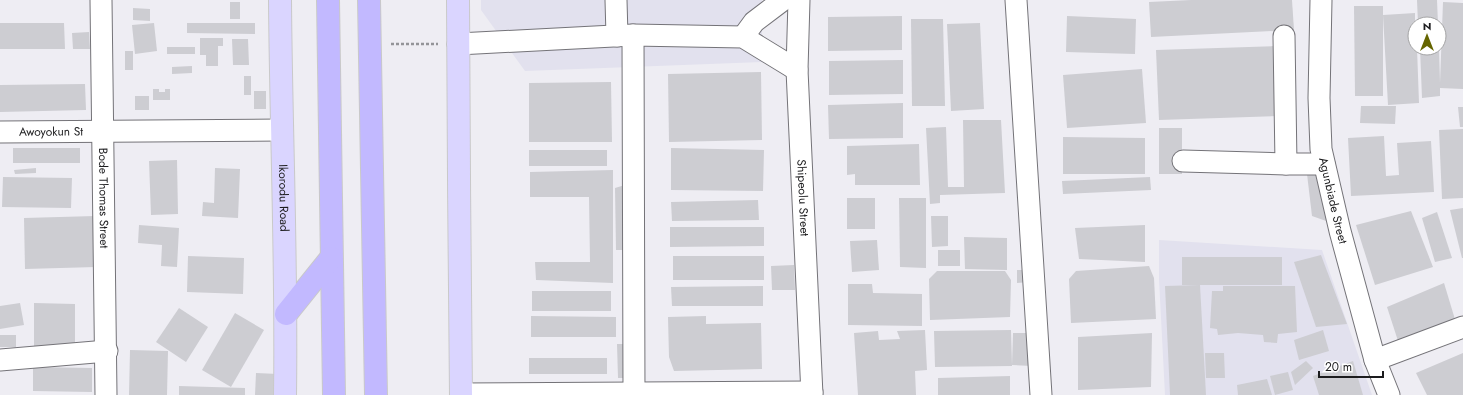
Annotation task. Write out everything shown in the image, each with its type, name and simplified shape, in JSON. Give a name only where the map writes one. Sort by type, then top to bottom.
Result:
[{"type":"highway","points":[[328,0],[334,395]]},
{"type":"highway","points":[[369,0],[376,395]]},
{"type":"highway","points":[[370,44],[383,0]]},
{"type":"highway","points":[[286,314],[331,258]]},
{"type":"main road","name":"Ikorodu Road","points":[[280,0],[281,130],[286,314],[285,395]]},
{"type":"main road","points":[[458,0],[458,197],[461,395]]},
{"type":"street","name":"Bode Thomas Street","points":[[101,0],[107,351],[106,395]]},
{"type":"street","points":[[616,0],[625,35],[634,393]]},
{"type":"street","points":[[743,37],[754,22],[783,0]]},
{"type":"street","name":"Shipeolu Street","points":[[798,0],[797,70],[812,394]]},
{"type":"street","points":[[1016,0],[1041,395]]},
{"type":"street","name":"Agunbiade Street","points":[[1321,0],[1319,98],[1321,149],[1340,231],[1375,360],[1389,395]]},
{"type":"street","points":[[458,44],[625,35],[743,37],[797,70]]},
{"type":"street","points":[[1284,36],[1286,164]]},
{"type":"street","name":"Awoyokun St","points":[[0,132],[281,130]]},
{"type":"street","points":[[1183,161],[1324,164]]},
{"type":"street","points":[[1375,360],[1463,327]]},
{"type":"street","points":[[0,360],[107,351]]},
{"type":"street","points":[[461,395],[634,393],[812,394]]},
{"type":"path","points":[[370,44],[458,44]]},
{"type":"shaded area","points":[[481,0],[762,0],[762,62],[525,71],[481,10]]},
{"type":"shaded area","points":[[1159,240],[1322,250],[1372,395],[1165,395],[1159,279]]},
{"type":"building","points":[[1191,0],[1292,0],[1294,30],[1151,37],[1149,2]]},
{"type":"building","points":[[1417,0],[1437,0],[1438,16],[1418,16]]},
{"type":"building","points":[[230,2],[240,2],[240,19],[230,19]]},
{"type":"building","points":[[1443,2],[1463,3],[1463,89],[1440,88],[1440,96],[1422,98],[1420,56],[1439,56],[1440,83],[1441,56],[1447,56],[1447,16],[1442,16]]},
{"type":"building","points":[[1354,6],[1383,6],[1383,96],[1355,96]]},
{"type":"building","points":[[133,8],[150,9],[150,21],[133,20]]},
{"type":"building","points":[[1415,13],[1415,16],[1407,16],[1407,56],[1417,56],[1419,103],[1388,105],[1383,15]]},
{"type":"building","points":[[902,16],[902,50],[828,51],[828,17]]},
{"type":"building","points":[[1067,16],[1136,19],[1135,54],[1066,52]]},
{"type":"building","points":[[911,19],[943,19],[945,106],[912,106]]},
{"type":"building","points":[[0,23],[64,23],[65,49],[0,49]]},
{"type":"building","points":[[154,23],[157,51],[135,54],[132,25]]},
{"type":"building","points":[[187,23],[255,23],[255,34],[187,33]]},
{"type":"building","points":[[980,23],[984,109],[951,111],[947,24]]},
{"type":"building","points":[[89,32],[90,49],[73,49],[72,33]]},
{"type":"building","points":[[200,38],[223,38],[223,46],[218,46],[218,66],[206,66],[206,55],[200,55]]},
{"type":"building","points":[[232,39],[248,39],[249,65],[233,65]]},
{"type":"building","points":[[1276,46],[1279,116],[1159,120],[1156,50]]},
{"type":"building","points":[[167,47],[195,47],[195,54],[167,54]]},
{"type":"building","points":[[125,51],[133,51],[133,70],[125,70]]},
{"type":"building","points":[[903,60],[903,94],[829,95],[829,61]]},
{"type":"building","points":[[192,66],[192,73],[172,74],[172,67]]},
{"type":"building","points":[[1142,69],[1146,123],[1067,128],[1063,75]]},
{"type":"building","points":[[761,72],[762,140],[669,142],[668,74]]},
{"type":"building","points":[[244,76],[251,76],[251,95],[244,95]]},
{"type":"building","points":[[611,82],[612,142],[529,142],[529,83]]},
{"type":"building","points":[[85,84],[86,110],[0,112],[0,85]]},
{"type":"building","points":[[153,89],[159,89],[159,92],[165,92],[165,89],[170,89],[170,100],[153,100]]},
{"type":"building","points":[[254,91],[266,91],[266,109],[254,109]]},
{"type":"building","points":[[135,96],[149,96],[149,110],[135,110]]},
{"type":"building","points":[[903,103],[903,138],[829,139],[828,105]]},
{"type":"building","points":[[1361,106],[1396,106],[1395,124],[1360,123]]},
{"type":"building","points":[[1458,107],[1463,107],[1463,127],[1460,127]]},
{"type":"building","points":[[963,120],[1001,120],[1005,193],[940,195],[940,203],[930,204],[926,128],[946,127],[948,187],[964,187]]},
{"type":"building","points":[[1159,128],[1182,128],[1182,174],[1159,174]]},
{"type":"building","points":[[1463,129],[1463,198],[1442,199],[1439,130]]},
{"type":"building","points":[[1384,136],[1386,176],[1399,175],[1397,143],[1431,141],[1434,192],[1351,196],[1348,138]]},
{"type":"building","points":[[1063,137],[1145,138],[1145,174],[1063,174]]},
{"type":"building","points":[[919,144],[920,185],[855,185],[855,174],[847,175],[847,146]]},
{"type":"building","points":[[13,148],[80,148],[80,163],[13,163]]},
{"type":"building","points":[[671,148],[764,150],[763,191],[671,190]]},
{"type":"building","points":[[529,150],[607,150],[607,166],[529,166]]},
{"type":"building","points":[[177,160],[178,214],[151,215],[149,161]]},
{"type":"building","points":[[36,168],[36,173],[15,174],[14,170]]},
{"type":"building","points":[[215,168],[240,169],[238,218],[202,216],[203,202],[214,203]]},
{"type":"building","points":[[613,170],[613,283],[536,280],[535,262],[590,262],[589,197],[530,197],[530,172]]},
{"type":"building","points":[[1307,174],[1319,174],[1329,222],[1312,216]]},
{"type":"building","points":[[3,177],[72,178],[71,208],[2,207]]},
{"type":"building","points":[[1150,177],[1151,190],[1063,194],[1062,181]]},
{"type":"building","points":[[625,185],[626,250],[616,250],[615,188]]},
{"type":"building","points":[[847,198],[875,198],[875,229],[847,229]]},
{"type":"building","points":[[899,198],[926,198],[926,268],[900,267]]},
{"type":"building","points":[[758,200],[759,220],[672,221],[671,202]]},
{"type":"building","points":[[1463,208],[1463,258],[1462,258],[1450,210]]},
{"type":"building","points":[[1411,211],[1433,267],[1375,285],[1356,225]]},
{"type":"building","points":[[1437,212],[1452,258],[1435,262],[1422,218]]},
{"type":"building","points":[[95,216],[96,267],[25,269],[24,218]]},
{"type":"building","points":[[931,216],[948,216],[948,246],[932,247]]},
{"type":"building","points":[[139,225],[179,228],[177,267],[161,266],[162,245],[138,243]]},
{"type":"building","points":[[1145,225],[1145,262],[1079,259],[1075,228]]},
{"type":"building","points":[[670,227],[764,227],[764,246],[670,247]]},
{"type":"building","points":[[964,237],[1007,238],[1007,270],[965,269]]},
{"type":"building","points":[[877,240],[879,270],[852,272],[850,241]]},
{"type":"building","points":[[938,250],[960,250],[960,266],[938,266]]},
{"type":"building","points":[[1321,255],[1347,324],[1316,327],[1294,262]]},
{"type":"building","points":[[188,256],[244,258],[243,294],[187,292]]},
{"type":"building","points":[[673,256],[764,256],[764,280],[673,280]]},
{"type":"building","points":[[1182,257],[1282,257],[1282,285],[1182,285]]},
{"type":"building","points":[[794,265],[795,290],[772,290],[771,266]]},
{"type":"building","points":[[1149,266],[1154,278],[1156,319],[1071,323],[1069,279],[1076,271]]},
{"type":"building","points":[[1017,270],[1028,270],[1029,282],[1017,283]]},
{"type":"building","points":[[937,271],[1005,271],[1011,280],[1010,317],[930,320],[929,279]]},
{"type":"building","points":[[1444,283],[1457,326],[1399,344],[1387,307]]},
{"type":"building","points":[[848,284],[872,284],[873,293],[922,294],[922,326],[848,325]]},
{"type":"building","points":[[1200,285],[1206,395],[1170,395],[1165,286]]},
{"type":"building","points":[[763,286],[763,306],[672,306],[671,287]]},
{"type":"building","points":[[1223,286],[1295,286],[1297,332],[1278,334],[1277,343],[1264,342],[1263,335],[1238,333],[1218,335],[1217,329],[1210,328],[1212,291],[1223,291]]},
{"type":"building","points":[[532,291],[611,291],[611,311],[532,311]]},
{"type":"building","points":[[20,303],[24,325],[0,329],[0,306]]},
{"type":"building","points":[[34,303],[75,304],[75,348],[34,348]]},
{"type":"building","points":[[179,308],[208,327],[186,362],[156,342]]},
{"type":"building","points":[[235,313],[264,330],[231,387],[202,370]]},
{"type":"building","points":[[531,316],[616,317],[616,337],[531,337]]},
{"type":"building","points":[[706,316],[706,324],[761,323],[762,369],[674,371],[669,357],[668,317]]},
{"type":"building","points":[[925,330],[927,370],[915,371],[916,395],[858,395],[854,333],[878,331],[879,340],[900,339],[897,331]]},
{"type":"building","points":[[1011,330],[1012,366],[935,367],[934,331]]},
{"type":"building","points":[[1323,330],[1329,351],[1299,360],[1294,340]]},
{"type":"building","points":[[1013,333],[1033,333],[1032,366],[1012,365]]},
{"type":"building","points":[[1152,333],[1151,387],[1078,390],[1078,337]]},
{"type":"building","points":[[0,335],[16,335],[16,347],[0,347]]},
{"type":"building","points":[[617,344],[627,344],[628,378],[618,378]]},
{"type":"building","points":[[130,350],[168,351],[167,395],[129,395]]},
{"type":"building","points":[[1205,353],[1224,353],[1225,378],[1206,378]]},
{"type":"building","points":[[1463,353],[1463,395],[1427,395],[1416,373]]},
{"type":"building","points":[[529,358],[607,358],[607,374],[529,374]]},
{"type":"building","points":[[1306,361],[1313,368],[1295,385],[1291,372]]},
{"type":"building","points":[[1353,361],[1363,395],[1319,395],[1313,376]]},
{"type":"building","points":[[33,367],[92,368],[92,392],[33,391]]},
{"type":"building","points":[[1288,372],[1293,390],[1275,395],[1270,376]]},
{"type":"building","points":[[256,373],[278,374],[277,395],[255,395]]},
{"type":"building","points":[[1010,376],[1010,395],[938,395],[938,378]]},
{"type":"building","points":[[1267,379],[1272,395],[1238,395],[1237,385]]},
{"type":"building","points":[[179,386],[245,388],[245,395],[179,395]]}]
